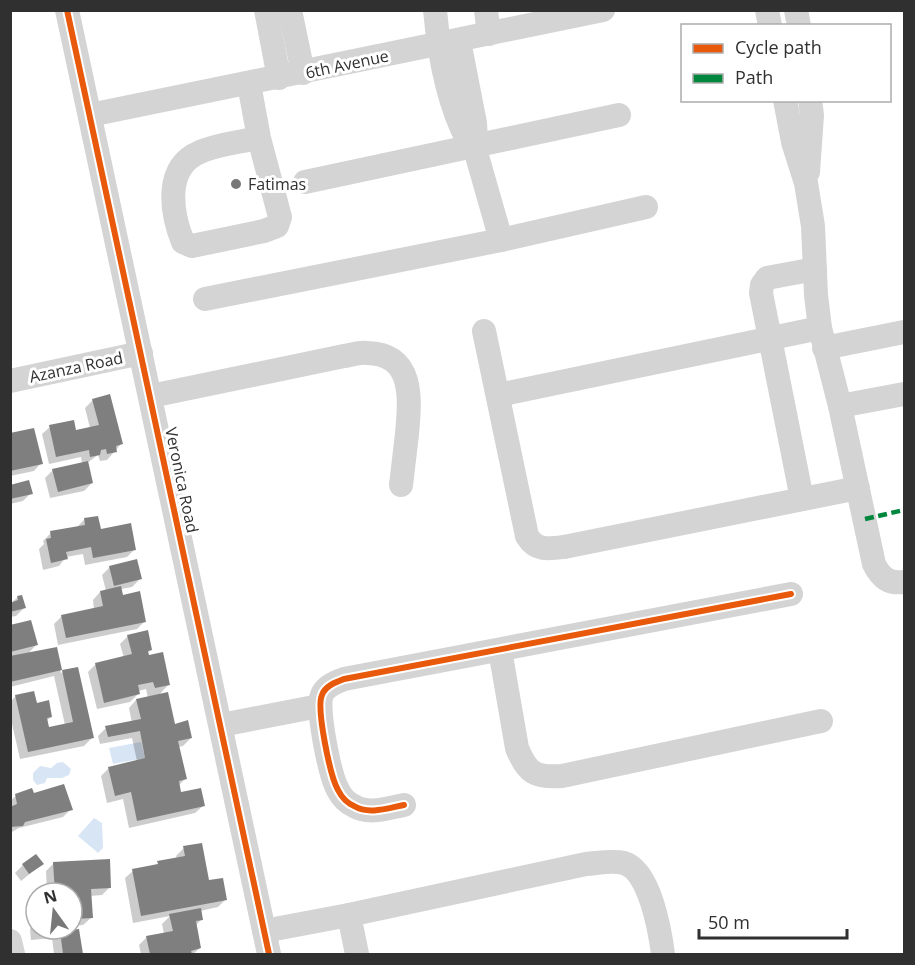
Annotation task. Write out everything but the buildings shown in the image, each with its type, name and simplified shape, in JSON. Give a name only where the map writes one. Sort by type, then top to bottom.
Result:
[{"type":"street","name":"Veronica Road","points":[[67,10],[266,943]]},
{"type":"street","points":[[435,10],[448,43],[501,240]]},
{"type":"street","name":"6th Avenue","points":[[90,115],[448,43],[488,22],[603,10]]},
{"type":"street","points":[[291,75],[292,18]]},
{"type":"street","points":[[267,21],[291,75]]},
{"type":"street","points":[[249,84],[259,138],[280,217],[277,226],[264,231],[192,246],[183,242],[178,231],[173,198],[173,185],[177,174],[198,152],[259,138]]},
{"type":"street","points":[[785,102],[793,142],[806,183],[813,226],[822,338],[840,406],[874,564],[879,575],[887,581],[904,582]]},
{"type":"street","points":[[806,183],[812,115],[810,102]]},
{"type":"street","points":[[304,182],[475,149],[619,115]]},
{"type":"street","points":[[205,299],[501,240],[646,207]]},
{"type":"street","points":[[802,499],[761,293],[764,280],[772,276],[815,269]]},
{"type":"street","points":[[484,331],[527,536],[531,544],[539,548],[564,546],[858,488]]},
{"type":"street","points":[[498,395],[771,339],[904,332]]},
{"type":"street","points":[[150,396],[366,352],[386,357],[400,367],[407,382],[410,402],[401,484]]},
{"type":"street","name":"Azanza Road","points":[[10,381],[141,353]]},
{"type":"street","points":[[840,406],[904,394]]},
{"type":"street","points":[[404,805],[378,810],[363,810],[353,806],[337,789],[331,772],[319,706],[322,693],[330,685],[344,679],[791,594]]},
{"type":"street","points":[[500,650],[517,748],[523,763],[532,773],[545,777],[562,776],[821,721]]},
{"type":"street","points":[[221,725],[319,706]]},
{"type":"street","points":[[266,943],[349,915],[586,864],[610,861],[626,864],[638,871],[645,883],[660,932],[663,954]]},
{"type":"street","points":[[349,915],[357,954]]},
{"type":"street","points":[[10,941],[13,954]]},
{"type":"water","points":[[141,742],[145,758],[113,764],[109,748]]},
{"type":"water","points":[[63,762],[71,769],[69,775],[62,778],[47,778],[45,783],[37,785],[33,780],[33,773],[40,766],[51,768]]},
{"type":"water","points":[[94,818],[102,823],[103,848],[98,853],[78,836]]},
{"type":"marked path","points":[[865,519],[904,510]]},
{"type":"cycle path","points":[[67,10],[269,954]]},
{"type":"cycle path","points":[[404,805],[379,810],[360,809],[344,799],[339,792],[322,727],[322,695],[331,685],[344,679],[791,594]]},
{"type":"place","name":"Fatimas","points":[[236,184]]}]
